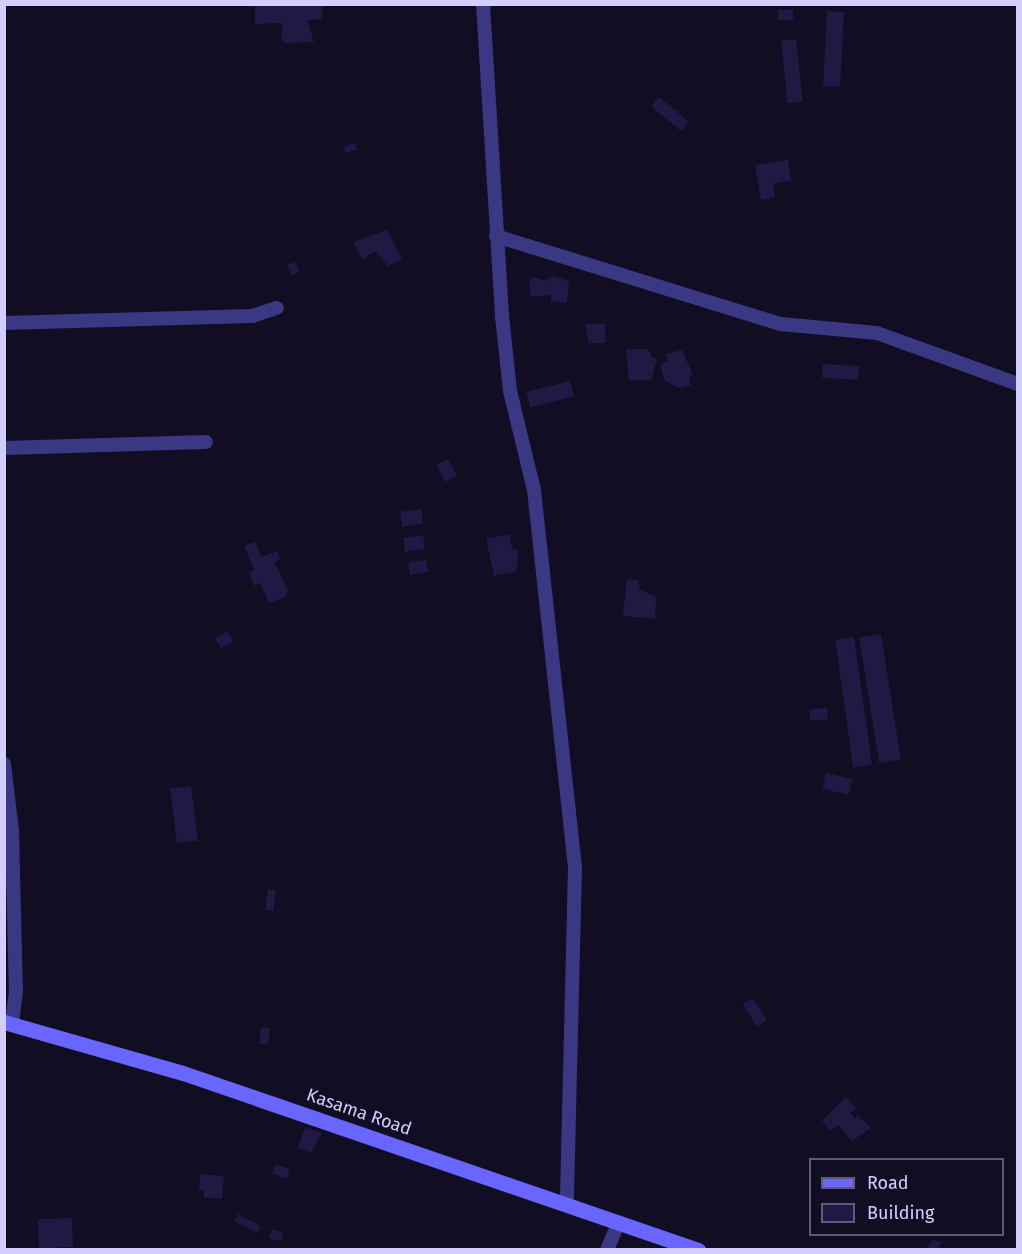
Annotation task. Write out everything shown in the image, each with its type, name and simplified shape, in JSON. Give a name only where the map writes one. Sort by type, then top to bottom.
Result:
[{"type":"street","points":[[483,4],[496,236],[510,391],[534,490],[575,868],[567,1205]]},
{"type":"street","points":[[496,236],[781,324],[877,333],[1017,384]]},
{"type":"street","points":[[4,323],[252,316],[277,308]]},
{"type":"street","points":[[4,448],[206,442]]},
{"type":"street","points":[[4,764],[14,884],[8,1023]]},
{"type":"street","name":"Kasama Road","points":[[8,1023],[183,1072],[698,1250]]},
{"type":"street","points":[[607,1250],[619,1222]]},
{"type":"building","points":[[322,5],[323,19],[307,20],[314,42],[285,43],[281,38],[283,23],[255,24],[255,6]]},
{"type":"building","points":[[778,10],[793,10],[793,20],[778,20]]},
{"type":"building","points":[[827,11],[844,12],[840,87],[823,86]]},
{"type":"building","points":[[796,39],[803,102],[788,103],[781,41]]},
{"type":"building","points":[[659,97],[689,122],[681,131],[651,106]]},
{"type":"building","points":[[355,143],[357,150],[345,153],[343,146]]},
{"type":"building","points":[[788,160],[791,180],[773,184],[775,197],[761,200],[755,165]]},
{"type":"building","points":[[387,230],[402,259],[388,266],[376,251],[362,259],[353,242]]},
{"type":"building","points":[[295,262],[299,272],[292,275],[288,265]]},
{"type":"building","points":[[552,276],[569,281],[567,303],[551,301],[551,295],[531,297],[529,282],[534,277],[546,281]]},
{"type":"building","points":[[585,324],[605,324],[605,343],[589,343]]},
{"type":"building","points":[[626,349],[648,349],[652,358],[657,358],[651,380],[629,380]]},
{"type":"building","points":[[682,350],[693,375],[689,376],[691,385],[678,388],[664,379],[660,364],[668,361],[666,354]]},
{"type":"building","points":[[823,364],[859,366],[858,380],[822,378]]},
{"type":"building","points":[[570,381],[574,397],[530,407],[526,392]]},
{"type":"building","points":[[448,459],[457,476],[445,482],[437,465]]},
{"type":"building","points":[[421,509],[423,524],[402,527],[400,512]]},
{"type":"building","points":[[509,534],[513,551],[518,549],[517,571],[494,576],[486,539]]},
{"type":"building","points":[[423,535],[425,549],[405,552],[403,538]]},
{"type":"building","points":[[255,542],[262,557],[277,551],[280,559],[274,562],[288,590],[286,597],[269,603],[260,583],[254,586],[249,572],[254,570],[244,546]]},
{"type":"building","points":[[426,560],[428,572],[410,575],[408,563]]},
{"type":"building","points":[[627,579],[638,580],[640,590],[656,597],[655,619],[623,616]]},
{"type":"building","points":[[227,631],[233,641],[221,648],[215,638]]},
{"type":"building","points":[[881,634],[901,759],[879,763],[859,637]]},
{"type":"building","points":[[854,637],[872,765],[853,767],[835,640]]},
{"type":"building","points":[[827,708],[828,719],[810,721],[809,710]]},
{"type":"building","points":[[826,773],[852,779],[849,795],[822,789]]},
{"type":"building","points":[[191,786],[198,841],[177,843],[170,789]]},
{"type":"building","points":[[268,889],[276,890],[273,911],[265,910]]},
{"type":"building","points":[[753,998],[767,1020],[757,1026],[743,1004]]},
{"type":"building","points":[[261,1027],[270,1028],[268,1045],[259,1044]]},
{"type":"building","points":[[846,1097],[856,1108],[850,1113],[855,1118],[858,1115],[871,1128],[852,1141],[838,1125],[831,1131],[822,1121]]},
{"type":"building","points":[[305,1127],[322,1133],[311,1153],[298,1148]]},
{"type":"building","points":[[276,1164],[290,1169],[287,1179],[273,1173]]},
{"type":"building","points":[[200,1174],[224,1176],[222,1199],[204,1197],[204,1190],[199,1190]]},
{"type":"building","points":[[238,1214],[261,1226],[257,1233],[234,1221]]},
{"type":"building","points":[[72,1218],[73,1247],[39,1248],[38,1219]]},
{"type":"building","points":[[272,1229],[283,1233],[280,1242],[269,1237]]},
{"type":"building","points":[[933,1240],[941,1242],[938,1250],[925,1250]]}]
